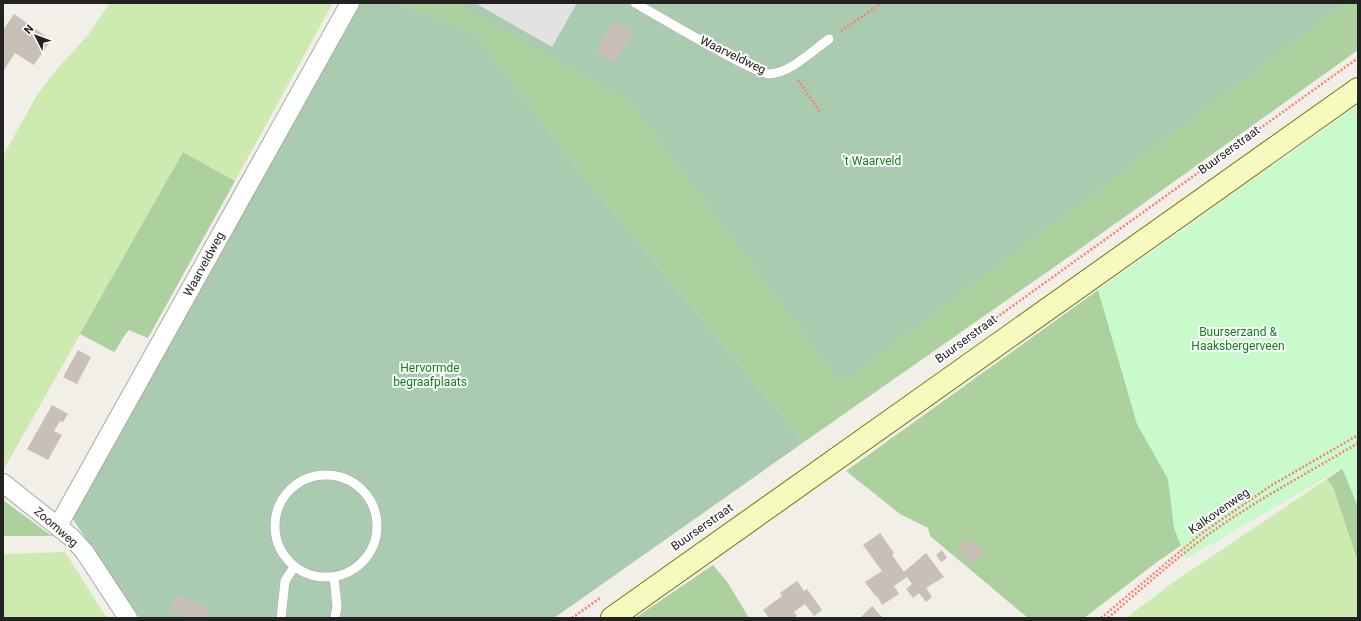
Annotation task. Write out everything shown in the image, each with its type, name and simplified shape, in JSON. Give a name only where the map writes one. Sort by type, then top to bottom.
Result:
[{"type":"main road","name":"Buurserstraat","points":[[612,618],[1358,89]]},
{"type":"street","name":"Waarveldweg","points":[[58,526],[350,3]]},
{"type":"street","name":"Zoomweg","points":[[3,484],[58,526],[84,551],[128,618]]},
{"type":"lane","name":"Waarveldweg","points":[[635,3],[743,63],[768,74],[790,68],[829,39]]},
{"type":"lane","points":[[321,474],[338,475],[354,482],[367,494],[375,510],[378,528],[374,545],[364,560],[351,571],[334,577],[320,577],[307,574],[294,567],[282,554],[275,538],[274,520],[279,504],[289,489],[304,479],[321,474]]},
{"type":"lane","points":[[281,618],[285,581],[294,567]]},
{"type":"lane","points":[[334,577],[337,606],[335,618]]},
{"type":"path","points":[[829,39],[882,3]]},
{"type":"path","name":"Buurserstraat","points":[[992,320],[1358,58]]},
{"type":"path","points":[[790,68],[820,112]]},
{"type":"path","name":"Kalkovenweg","points":[[1101,618],[1202,533],[1272,485],[1358,435]]},
{"type":"path","name":"Kalkovenweg","points":[[1108,618],[1158,574],[1210,534],[1248,508],[1358,445]]},
{"type":"path","points":[[572,618],[604,595]]},
{"type":"green space","points":[[110,3],[333,3],[235,181],[183,152],[3,471],[3,156],[37,95],[56,70],[88,35]]},
{"type":"green space","name":"Hervormde begraafplaats","points":[[358,3],[397,3],[473,32],[585,178],[804,442],[554,618],[140,618],[72,518]]},
{"type":"green space","name":"'t Waarveld","points":[[397,3],[1358,3],[1358,50],[1070,256],[804,442],[585,178],[473,33]]},
{"type":"green space","name":"'t Waarveld","points":[[455,3],[1346,3],[841,383],[629,101]]},
{"type":"green space","name":"Buurserzand & Haaksbergerveen","points":[[1358,105],[1358,507],[1342,468],[1186,559],[1174,528],[1168,479],[1137,424],[1098,290]]},
{"type":"green space","points":[[183,152],[235,181],[148,338],[129,330],[114,352],[80,334]]},
{"type":"green space","points":[[1098,290],[1259,492],[1157,562],[1084,618],[1028,618],[930,536],[928,528],[900,514],[846,471]]},
{"type":"green space","points":[[1358,458],[1358,562],[1333,487],[1327,479]]},
{"type":"green space","points":[[1327,479],[1333,487],[1358,562],[1358,618],[1126,618],[1172,583]]},
{"type":"green space","points":[[3,500],[49,534],[55,536],[3,536]]},
{"type":"green space","points":[[65,552],[107,618],[3,618],[3,554]]},
{"type":"green space","points":[[713,565],[728,583],[749,618],[635,618]]},
{"type":"shaded area","points":[[475,3],[577,3],[552,47]]},
{"type":"building","points":[[14,14],[51,40],[34,65],[15,53],[4,70],[3,30]]},
{"type":"building","points":[[615,21],[634,33],[614,63],[595,51]]},
{"type":"building","points":[[78,350],[91,357],[77,384],[63,377]]},
{"type":"building","points":[[52,405],[68,414],[63,422],[60,421],[54,431],[62,435],[48,460],[27,449]]},
{"type":"building","points":[[880,533],[894,553],[892,555],[904,572],[926,553],[944,577],[926,588],[932,597],[926,602],[919,593],[913,598],[906,589],[912,584],[907,577],[894,586],[899,594],[882,605],[877,596],[876,597],[865,582],[882,571],[863,545]]},
{"type":"building","points":[[971,538],[984,553],[970,564],[957,548]]},
{"type":"building","points":[[942,550],[947,558],[941,562],[936,555]]},
{"type":"building","points":[[797,581],[804,591],[807,589],[822,610],[814,616],[805,604],[794,612],[797,616],[793,618],[769,618],[763,610],[782,596],[780,593]]},
{"type":"building","points":[[176,595],[211,608],[207,618],[190,618],[170,611]]},
{"type":"building","points":[[872,606],[883,618],[860,618]]}]
